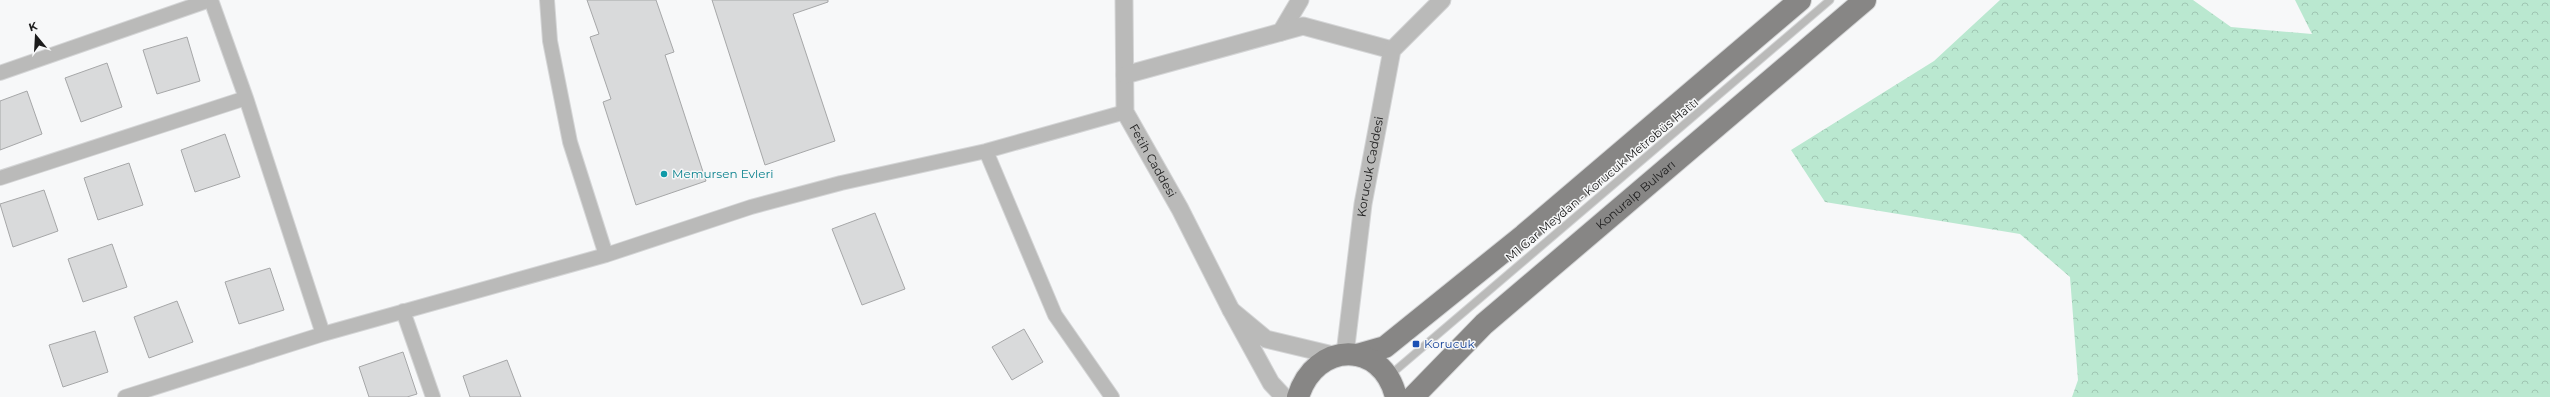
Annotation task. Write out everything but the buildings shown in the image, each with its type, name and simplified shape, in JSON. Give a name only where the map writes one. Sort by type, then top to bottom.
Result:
[{"type":"main road","points":[[1298,397],[1303,382],[1313,368],[1326,359],[1385,348],[1524,235],[1800,0]]},
{"type":"main road","name":"Konuralp Bulvarı","points":[[1413,397],[1484,324],[1865,0]]},
{"type":"main road","points":[[1347,355],[1372,361],[1388,376],[1396,397]]},
{"type":"street","points":[[0,73],[210,0],[246,98],[323,334]]},
{"type":"street","points":[[547,0],[550,41],[570,142],[606,255]]},
{"type":"street","name":"Fetih Caddesi","points":[[1124,0],[1125,112],[1180,209],[1231,310],[1272,382],[1284,397]]},
{"type":"street","points":[[1281,32],[1300,0]]},
{"type":"street","points":[[1125,75],[1303,26],[1392,50],[1442,0]]},
{"type":"street","name":"Korucuk Caddesi","points":[[1347,355],[1363,204],[1392,50]]},
{"type":"street","points":[[0,178],[246,98]]},
{"type":"street","points":[[125,397],[323,334],[606,255],[751,207],[841,184],[986,151],[1125,112]]},
{"type":"street","points":[[986,151],[1055,315],[1112,397]]},
{"type":"street","name":"Fetih Caddesi","points":[[1231,310],[1266,338],[1347,355]]},
{"type":"street","points":[[403,311],[433,397]]},
{"type":"lane","name":"M1 Gar Meydan - Korucuk Metrobüs Hattı","points":[[1388,376],[1830,0]]},
{"type":"green space","points":[[2000,0],[2193,0],[2231,27],[2312,34],[2295,0],[2550,0],[2550,397],[2072,397],[2078,380],[2070,277],[2020,234],[1825,202],[1791,150],[1934,61]]},
{"type":"place","name":"Memursen Evleri","points":[[664,174]]},
{"type":"place","name":"Korucuk","points":[[1416,344]]}]
